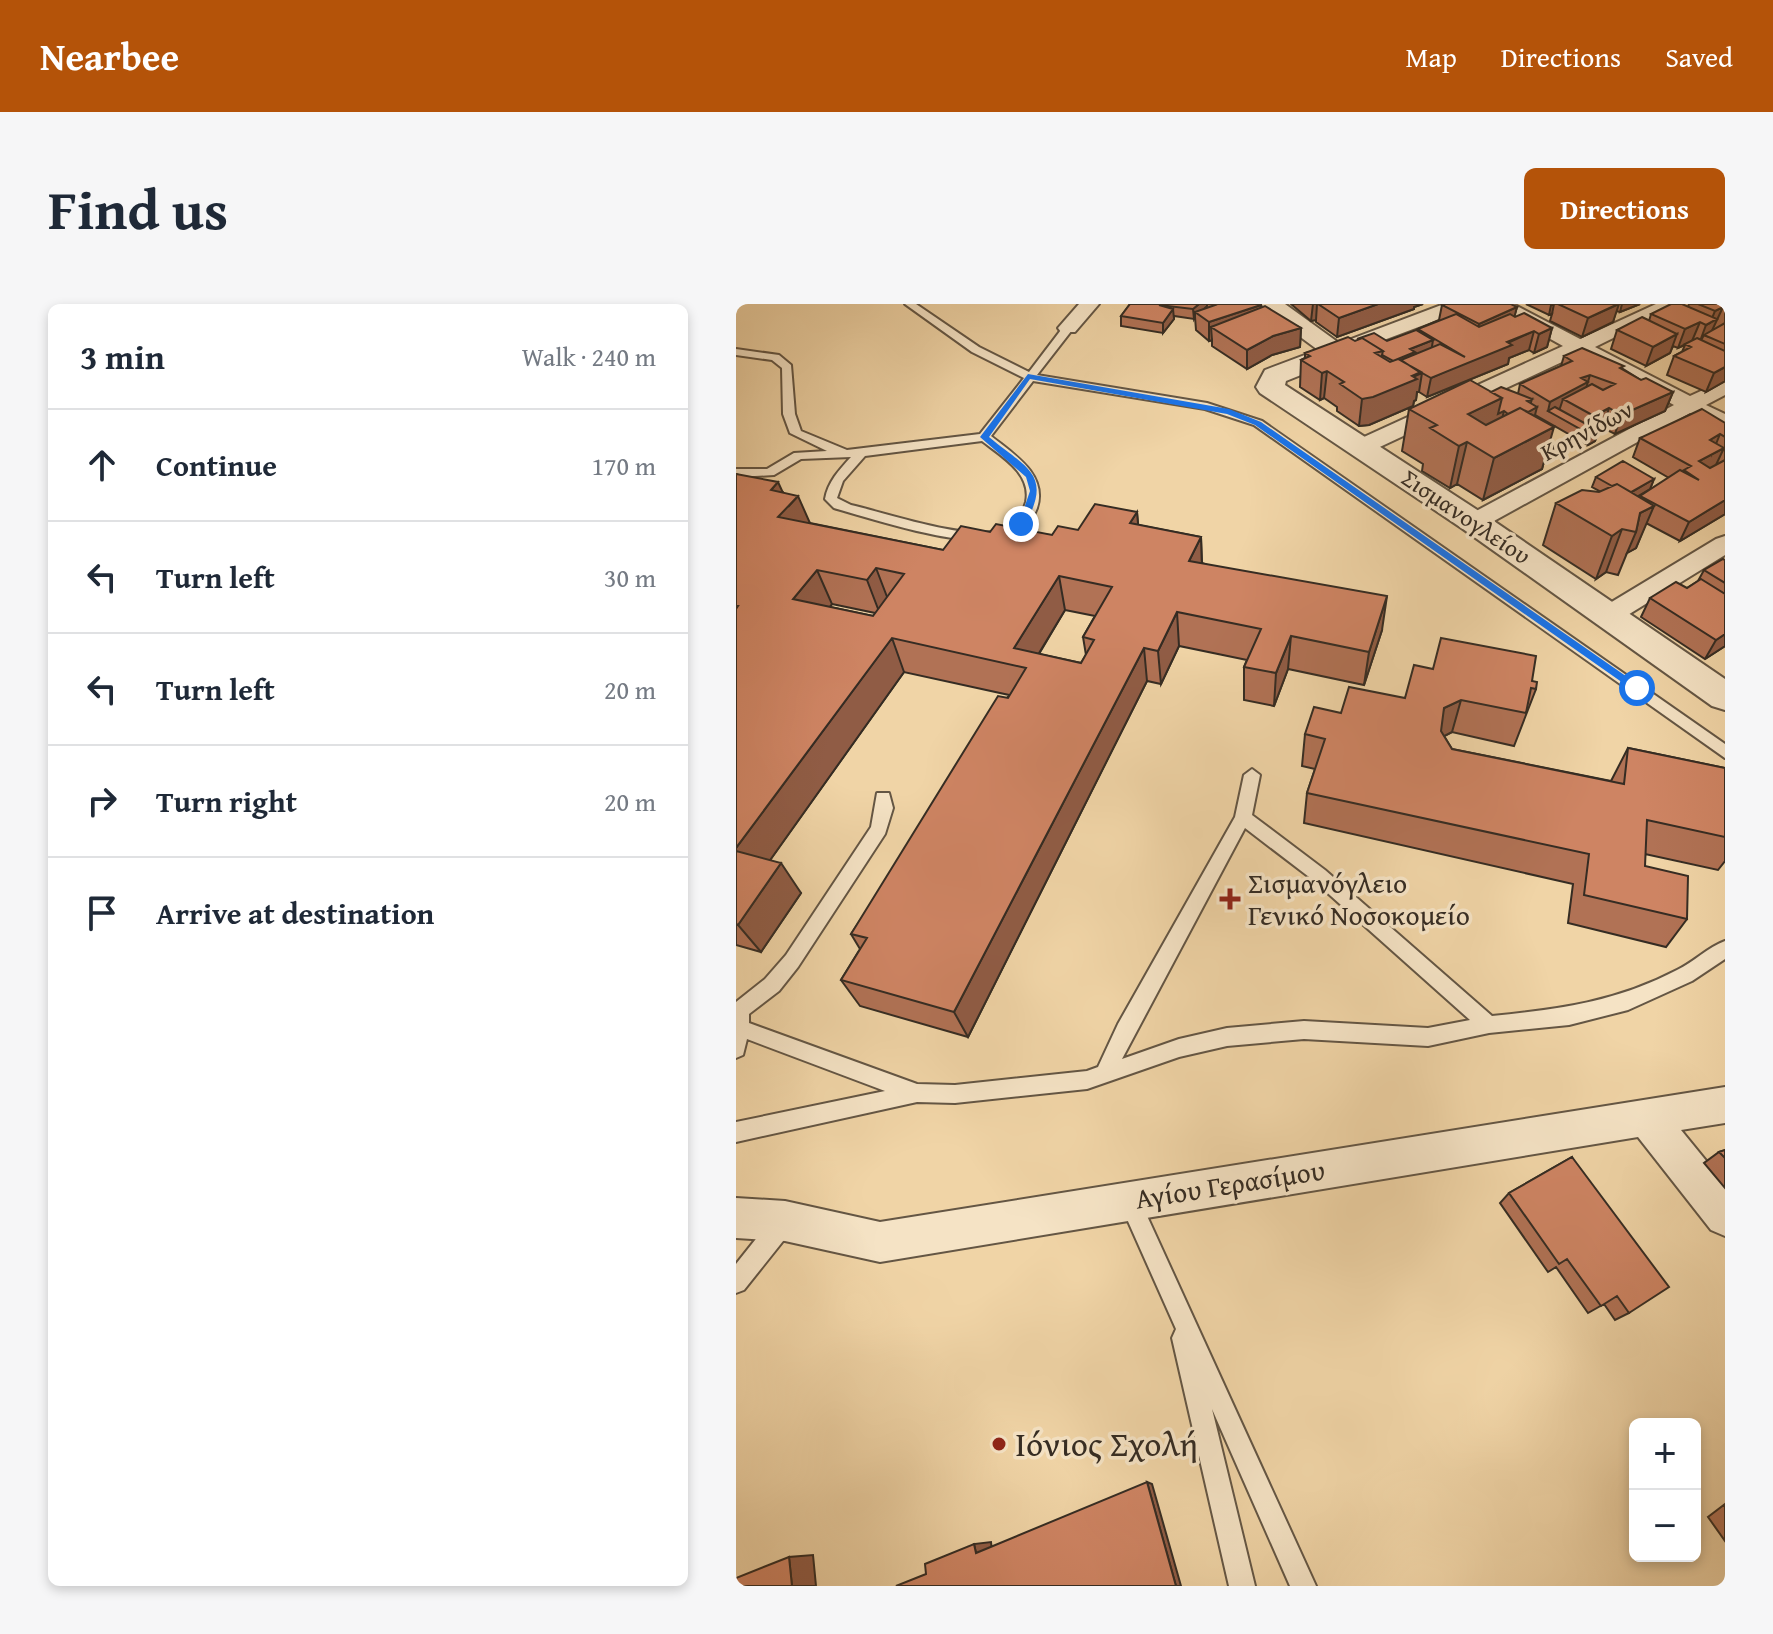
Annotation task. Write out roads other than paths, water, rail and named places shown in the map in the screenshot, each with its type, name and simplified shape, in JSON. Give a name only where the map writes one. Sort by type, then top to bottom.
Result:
[{"type":"street","points":[[1068,328],[1089,304]]},
{"type":"street","points":[[1268,304],[1337,351],[1462,304]]},
{"type":"street","points":[[1498,304],[1725,423]]},
{"type":"street","points":[[1361,447],[1672,304]]},
{"type":"street","name":"Σισμανογλείου","points":[[1337,351],[1275,376],[1270,387],[1474,522],[1725,697]]},
{"type":"street","name":"Κρηνίδων","points":[[1474,522],[1725,386]]},
{"type":"street","points":[[1609,615],[1725,544]]},
{"type":"street","name":"Αγίου Γερασίμου","points":[[736,1218],[785,1221],[880,1242],[1725,1105]]},
{"type":"street","points":[[1646,1117],[1725,1216]]},
{"type":"lane","points":[[910,304],[975,348],[1028,377],[1207,406],[1258,423],[1725,752]]},
{"type":"lane","points":[[736,473],[756,476],[787,466],[798,456],[861,453],[984,437],[1068,328]]},
{"type":"lane","points":[[736,352],[775,357],[787,367],[789,414],[796,433],[845,454]]},
{"type":"lane","points":[[861,453],[830,493],[831,499],[838,505],[983,537],[995,536],[1021,524],[1029,513],[1035,491],[1031,476],[984,437]]},
{"type":"lane","points":[[1106,1072],[1125,1030],[1243,817],[1252,775]]},
{"type":"lane","points":[[736,1049],[739,1013],[772,985],[792,961],[879,829],[885,808],[883,797]]},
{"type":"lane","points":[[1243,817],[1319,875],[1489,1025]]},
{"type":"lane","points":[[736,1132],[917,1093],[1030,1087],[1087,1080],[1179,1048],[1267,1031],[1428,1037],[1489,1025],[1569,1017],[1621,1004],[1686,975],[1725,949]]},
{"type":"lane","points":[[739,1013],[917,1093]]},
{"type":"lane","points":[[1130,1201],[1303,1586]]},
{"type":"lane","points":[[736,1282],[785,1221]]},
{"type":"lane","points":[[1176,1304],[1196,1403],[1232,1530],[1242,1586]]},
{"type":"place","name":"Σισμανόγλειο Γενικό Νοσοκομείο","points":[[1230,899]]},
{"type":"place","name":"Ιόνιος Σχολή","points":[[999,1444]]}]
